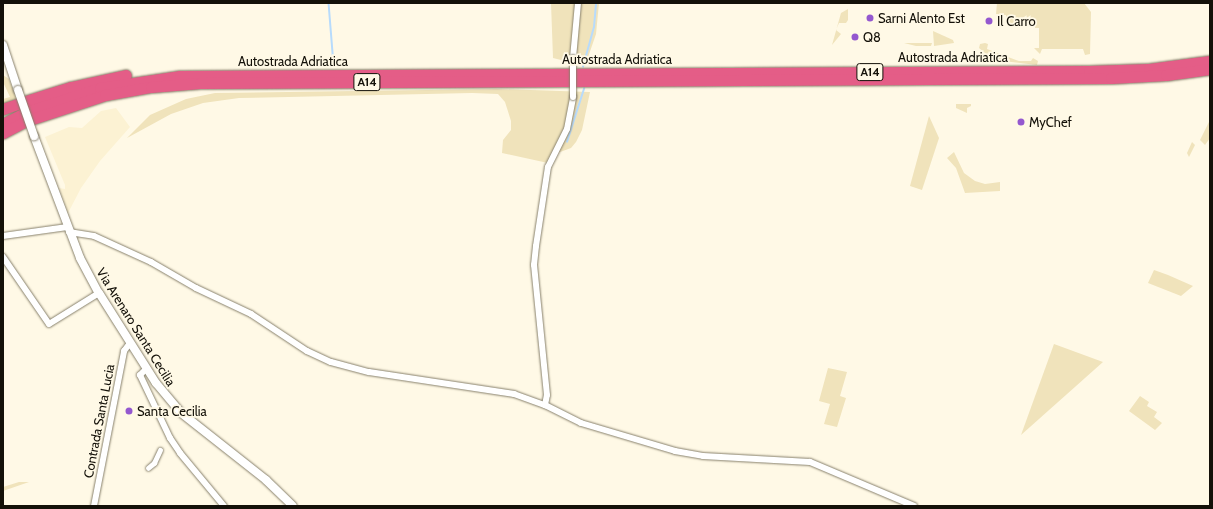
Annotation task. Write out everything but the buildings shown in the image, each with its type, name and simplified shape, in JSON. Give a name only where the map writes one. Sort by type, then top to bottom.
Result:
[{"type":"highway","name":"Autostrada Adriatica","points":[[3,124],[26,112],[75,94],[142,80],[202,75],[1089,71],[1149,69],[1210,61]]},
{"type":"highway","name":"Autostrada Adriatica","points":[[3,133],[26,112],[67,105],[112,93],[151,87],[200,83],[1111,78],[1166,75],[1210,69]]},
{"type":"highway","points":[[3,109],[26,112]]},
{"type":"street","points":[[545,405],[547,395],[534,265],[548,167],[567,130],[573,97],[573,58],[578,3]]},
{"type":"street","name":"Via Arenaro Santa Cecilia","points":[[3,45],[68,229],[99,293],[130,343],[165,396],[180,412],[266,480],[293,506]]},
{"type":"street","points":[[3,236],[68,229],[94,236],[151,262],[196,288],[251,314],[307,351],[331,362],[368,372],[514,394],[545,405],[581,423],[675,451],[703,456],[810,462],[914,506]]},
{"type":"street","points":[[3,257],[48,324],[99,293]]},
{"type":"street","name":"Contrada Santa Lucia","points":[[94,506],[124,351],[130,343]]},
{"type":"street","points":[[147,368],[140,375],[170,438],[180,453],[224,506]]},
{"type":"street","points":[[148,468],[154,463],[160,450]]},
{"type":"shaded area","points":[[551,3],[599,3],[596,34],[585,66],[553,58]]},
{"type":"shaded area","points":[[997,3],[1084,3],[1091,12],[1090,54],[1085,55],[1083,49],[1042,49],[1040,54],[1034,48],[1039,48],[1039,28],[1035,28],[1035,23],[1006,25],[1006,15],[996,14]]},
{"type":"shaded area","points":[[848,9],[848,20],[846,23],[839,23],[837,29],[841,13]]},
{"type":"shaded area","points":[[836,30],[841,34],[832,45]]},
{"type":"shaded area","points":[[933,31],[953,40],[954,43],[934,46]]},
{"type":"shaded area","points":[[904,43],[932,43],[931,46],[916,46]]},
{"type":"shaded area","points":[[980,44],[988,44],[987,49],[1019,61],[1031,61],[1033,58],[1038,61],[1037,65],[1003,61],[990,57],[979,48]]},
{"type":"shaded area","points":[[3,75],[9,79],[17,101],[3,106],[3,99],[10,97],[3,82]]},
{"type":"shaded area","points":[[497,89],[590,92],[582,130],[576,142],[571,148],[552,155],[548,163],[502,153],[503,140],[511,130],[511,121],[505,102],[498,94],[472,93],[239,98],[203,103],[171,114],[127,138],[150,115],[186,99],[215,93]]},
{"type":"shaded area","points":[[956,104],[971,104],[971,106],[967,108],[967,113],[956,108]]},
{"type":"shaded area","points":[[116,108],[130,127],[100,161],[81,188],[68,213],[59,188],[65,189],[65,185],[45,137],[69,127],[82,128],[101,111]]},
{"type":"shaded area","points":[[929,116],[939,138],[922,190],[910,186]]},
{"type":"shaded area","points":[[1210,120],[1210,138],[1205,145],[1200,140]]},
{"type":"shaded area","points":[[1192,142],[1195,145],[1189,157],[1187,153]]},
{"type":"shaded area","points":[[954,152],[964,173],[975,181],[985,184],[1000,182],[1000,191],[965,193],[956,168],[947,158]]},
{"type":"shaded area","points":[[1154,270],[1193,286],[1181,296],[1148,283]]},
{"type":"shaded area","points":[[1054,344],[1103,362],[1021,435]]},
{"type":"shaded area","points":[[828,368],[847,372],[840,396],[846,398],[837,427],[824,424],[830,404],[819,401]]},
{"type":"shaded area","points":[[1140,396],[1149,402],[1147,406],[1157,412],[1154,417],[1162,423],[1155,430],[1129,411]]},
{"type":"shaded area","points":[[19,482],[29,482],[3,491],[3,487]]},
{"type":"waterway","points":[[329,3],[334,65]]},
{"type":"waterway","points":[[583,67],[594,27],[596,3]]},
{"type":"waterway","points":[[567,142],[584,89]]},
{"type":"place","name":"Sarni Alento Est","points":[[870,18]]},
{"type":"place","name":"Il Carro","points":[[989,21]]},
{"type":"place","name":"Q8","points":[[855,37]]},
{"type":"place","name":"MyChef","points":[[1021,122]]},
{"type":"place","name":"Santa Cecilia","points":[[129,411]]}]
